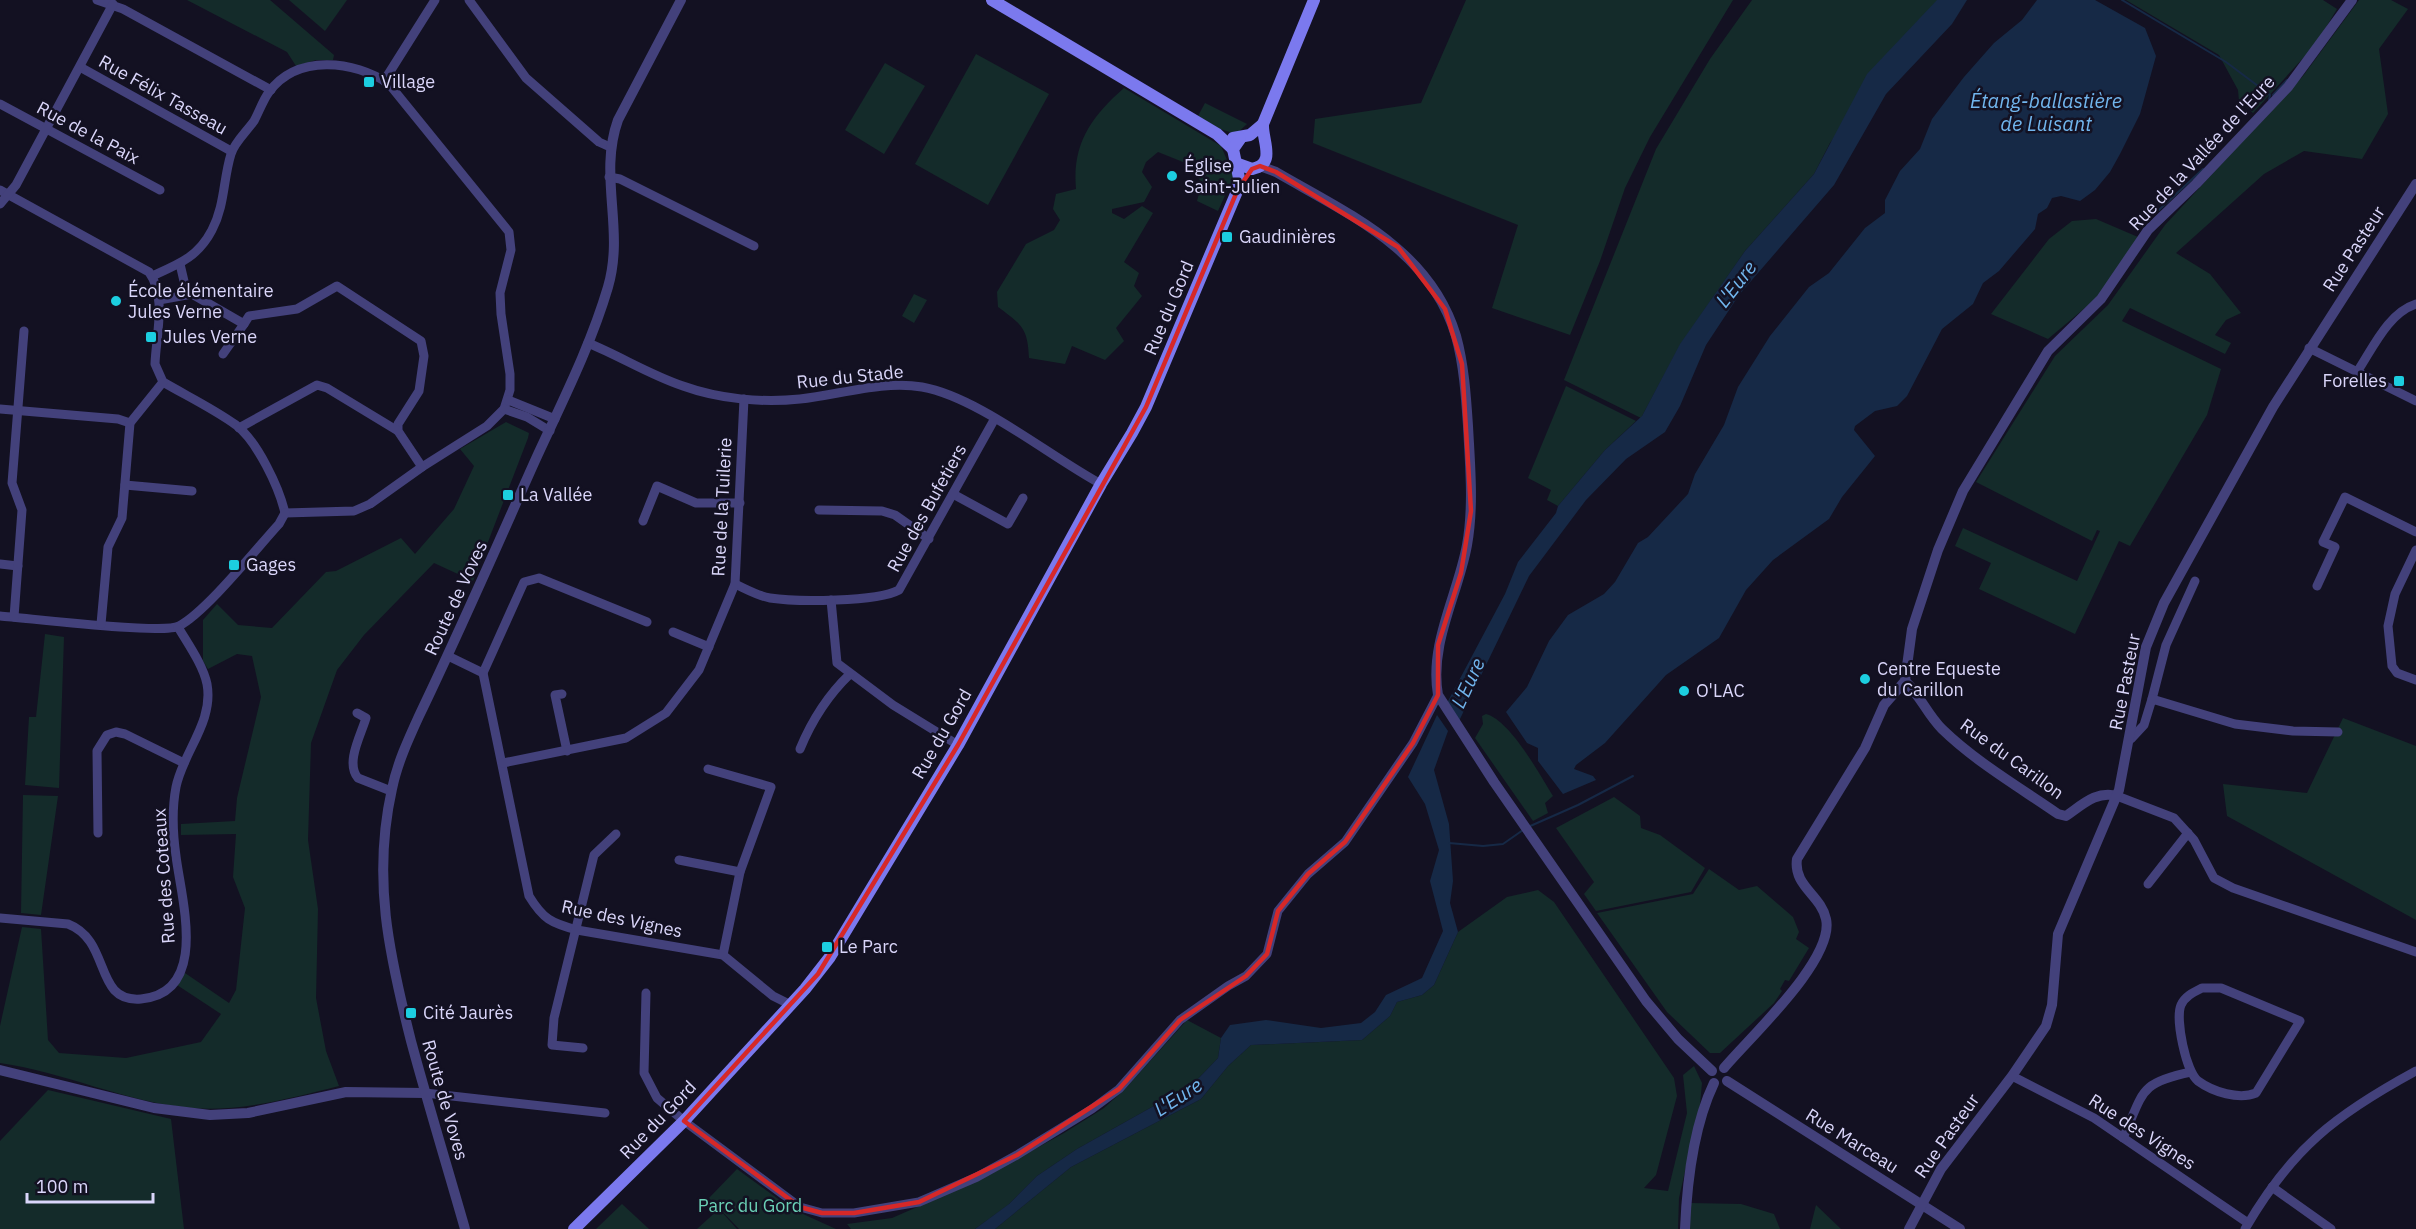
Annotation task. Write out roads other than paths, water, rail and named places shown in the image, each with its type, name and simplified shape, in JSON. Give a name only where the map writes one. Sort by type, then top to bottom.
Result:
[{"type":"main road","points":[[992,0],[1217,134],[1241,141],[1264,141]]},
{"type":"main road","points":[[1238,189],[1268,155],[1263,124],[1314,0]]},
{"type":"main road","points":[[1238,189],[1241,141],[1263,124]]},
{"type":"main road","points":[[1238,164],[1256,168]]},
{"type":"main road","name":"Rue du Gord","points":[[574,1229],[684,1121],[791,1005],[830,957],[958,745],[1101,484],[1146,408],[1238,189]]},
{"type":"street","points":[[97,0],[113,4],[271,90]]},
{"type":"street","points":[[384,81],[435,0]]},
{"type":"street","points":[[469,0],[526,78],[599,142],[610,147]]},
{"type":"street","name":"Route de Voves","points":[[465,1229],[425,1093],[385,930],[383,853],[391,791],[404,750],[588,343],[614,263],[616,230],[609,177],[610,147],[618,120],[681,0]]},
{"type":"street","name":"Rue de la Vallée de l'Eure","points":[[1905,681],[1912,629],[1938,550],[1963,491],[2048,351],[2101,299],[2148,230],[2196,184],[2288,87],[2352,0]]},
{"type":"street","points":[[0,204],[4,192],[16,185],[113,4]]},
{"type":"street","points":[[152,276],[180,264],[198,250],[212,230],[224,198],[231,151],[249,129],[271,90],[297,70],[321,64],[344,67],[384,81],[400,95],[509,232],[511,250],[500,293],[510,374],[506,404],[487,426],[422,466],[370,504],[354,511],[285,513]]},
{"type":"street","name":"Rue Félix Tasseau","points":[[80,67],[231,151]]},
{"type":"street","name":"Rue de la Paix","points":[[0,104],[160,190]]},
{"type":"street","points":[[1268,155],[1276,172]]},
{"type":"street","points":[[1256,168],[1276,172],[1398,247],[1425,275],[1445,309],[1456,335],[1466,401],[1471,511],[1461,573],[1438,645],[1436,680],[1441,700],[1646,1001],[1678,1039],[1712,1071]]},
{"type":"street","points":[[609,177],[620,179],[754,246]]},
{"type":"street","name":"Rue Pasteur","points":[[1909,1229],[1921,1204],[1959,1144],[2012,1076],[2046,1026],[2052,1005],[2058,934],[2117,796],[2131,739],[2139,679],[2154,624],[2188,556],[2309,348],[2416,184]]},
{"type":"street","points":[[0,616],[150,630],[178,627],[201,608],[279,524],[285,513],[281,496],[249,438],[239,428],[164,382],[155,364],[159,300],[156,283],[152,276],[137,265],[4,192]]},
{"type":"street","points":[[180,264],[187,294]]},
{"type":"street","points":[[224,354],[249,316],[297,309],[337,286],[421,341],[424,356],[419,391],[399,424],[398,431],[401,439],[422,466]]},
{"type":"street","points":[[159,300],[187,294],[199,297],[244,324]]},
{"type":"street","points":[[2357,372],[2393,317],[2403,308],[2416,304]]},
{"type":"street","points":[[14,617],[22,510],[12,483],[24,331]]},
{"type":"street","name":"Rue du Stade","points":[[588,343],[683,387],[744,399],[798,399],[895,386],[920,387],[945,393],[1101,484]]},
{"type":"street","points":[[2309,348],[2416,401]]},
{"type":"street","points":[[102,624],[108,547],[122,518],[130,423],[164,382]]},
{"type":"street","points":[[239,428],[317,385],[327,388],[398,431]]},
{"type":"street","name":"Rue de la Tuilerie","points":[[503,763],[567,752],[626,738],[666,713],[699,670],[735,584],[744,399]]},
{"type":"street","points":[[506,404],[555,419]]},
{"type":"street","points":[[506,404],[550,431]]},
{"type":"street","points":[[0,409],[118,419],[130,423]]},
{"type":"street","name":"Rue des Bufetiers","points":[[735,584],[769,598],[831,600],[889,596],[899,590],[994,420]]},
{"type":"street","points":[[125,485],[192,491]]},
{"type":"street","points":[[643,521],[657,486],[696,503],[740,503]]},
{"type":"street","points":[[953,494],[1008,524],[1023,498]]},
{"type":"street","points":[[2317,586],[2335,547],[2323,542],[2345,497],[2416,532]]},
{"type":"street","points":[[819,510],[882,511],[895,515],[929,539]]},
{"type":"street","points":[[2416,550],[2395,594],[2388,626],[2392,666],[2397,673],[2416,680]]},
{"type":"street","points":[[0,564],[18,566]]},
{"type":"street","points":[[448,656],[483,673],[525,582],[531,578],[539,578],[647,622]]},
{"type":"street","points":[[2131,739],[2144,725],[2166,645],[2195,581]]},
{"type":"street","points":[[831,600],[837,663],[850,674],[958,745]]},
{"type":"street","name":"Rue des Coteaux","points":[[0,918],[68,924],[78,928],[95,947],[106,979],[115,991],[125,998],[140,999],[166,990],[180,973],[186,950],[187,928],[175,853],[174,803],[184,763],[202,726],[207,707],[207,684],[178,627]]},
{"type":"street","points":[[673,632],[709,647]]},
{"type":"street","name":"Rue des Vignes","points":[[483,673],[497,730],[529,896],[540,914],[555,924],[577,930],[723,955],[773,996],[791,1005]]},
{"type":"street","points":[[800,749],[810,726],[830,693],[850,674]]},
{"type":"street","points":[[1724,1068],[1728,1073],[1727,1081],[1719,1085],[1714,1083],[1710,1076],[1712,1071],[1716,1068],[1724,1068],[1790,994],[1809,970],[1827,937],[1825,912],[1798,878],[1797,859],[1865,748],[1884,705],[1905,681]]},
{"type":"street","name":"Rue du Carillon","points":[[1905,681],[1918,693],[1940,727],[1977,759],[2058,814],[2067,816],[2096,796],[2108,794],[2117,796]]},
{"type":"street","points":[[562,694],[555,695],[567,752]]},
{"type":"street","points":[[2152,699],[2235,724],[2293,731],[2338,732]]},
{"type":"street","points":[[645,993],[644,1073],[657,1098],[684,1121],[810,1211],[854,1213],[919,1202],[977,1177],[1092,1109],[1119,1089],[1180,1020],[1246,976],[1267,954],[1278,911],[1308,874],[1345,842],[1441,700]]},
{"type":"street","points":[[357,713],[366,718],[351,766],[354,774],[357,778],[391,791]]},
{"type":"street","points":[[98,833],[97,751],[107,735],[116,732],[125,734],[184,763]]},
{"type":"street","points":[[708,769],[771,787],[740,872],[723,955]]},
{"type":"street","points":[[2117,796],[2157,809],[2174,818],[2188,833],[2214,878],[2233,888],[2416,952]]},
{"type":"street","points":[[2148,884],[2188,833]]},
{"type":"street","points":[[583,1048],[552,1045],[554,1018],[594,855],[616,834]]},
{"type":"street","points":[[679,860],[740,872]]},
{"type":"street","points":[[2202,988],[2221,988],[2300,1021],[2256,1093],[2247,1097],[2236,1097],[2198,1081],[2191,1072],[2178,1017],[2181,1005],[2189,994],[2202,988]]},
{"type":"street","points":[[0,1070],[154,1108],[210,1115],[248,1113],[346,1092],[425,1093],[605,1113]]},
{"type":"street","points":[[2247,1226],[2272,1187],[2304,1146],[2363,1100],[2416,1071]]},
{"type":"street","points":[[2123,1138],[2145,1088],[2160,1078],[2191,1072]]},
{"type":"street","name":"Rue des Vignes","points":[[2012,1076],[2094,1118],[2247,1226]]},
{"type":"street","name":"Rue Marceau","points":[[1727,1081],[1960,1229]]},
{"type":"street","points":[[1685,1229],[1687,1196],[1698,1134],[1714,1083]]},
{"type":"street","points":[[2272,1187],[2331,1229]]},
{"type":"water","name":"L'Eure","points":[[1937,0],[1967,0],[1952,24],[1886,94],[1834,185],[1739,295],[1706,345],[1680,406],[1665,432],[1626,459],[1586,500],[1529,576],[1459,721],[1447,703],[1505,594],[1518,562],[1556,513],[1558,506],[1605,450],[1642,416],[1680,344],[1745,251],[1814,174],[1867,74]]},
{"type":"water","name":"Étang-ballastière de Luisant","points":[[2037,0],[2095,0],[2145,28],[2156,56],[2140,114],[2110,172],[2095,190],[2080,201],[2061,196],[2052,198],[2047,208],[2038,214],[2035,229],[1999,271],[1983,283],[1973,304],[1942,329],[1907,396],[1897,406],[1875,411],[1855,426],[1854,430],[1875,456],[1842,497],[1829,519],[1773,560],[1746,590],[1719,638],[1666,675],[1605,743],[1576,765],[1574,769],[1593,776],[1596,780],[1563,794],[1538,761],[1538,748],[1527,743],[1506,712],[1527,687],[1549,641],[1568,615],[1604,594],[1615,582],[1638,543],[1648,537],[1688,494],[1695,474],[1724,425],[1738,387],[1770,336],[1809,287],[1829,273],[1865,228],[1885,213],[1885,200],[1900,171],[1920,149],[1932,119],[1994,43],[2022,20]]},
{"type":"water","name":"L'Eure","points":[[1437,715],[1448,731],[1434,770],[1449,824],[1453,881],[1450,903],[1458,932],[1434,985],[1422,995],[1397,1002],[1390,1016],[1362,1040],[1251,1045],[1228,1066],[1201,1099],[1071,1167],[995,1229],[975,1229],[1009,1204],[1037,1176],[1077,1149],[1193,1084],[1218,1058],[1221,1038],[1230,1025],[1266,1020],[1321,1028],[1361,1023],[1375,1012],[1386,995],[1422,978],[1443,931],[1430,881],[1439,850],[1425,804],[1408,777]]},
{"type":"waterway","points":[[2122,0],[2226,62],[2270,95],[2269,100]]},
{"type":"waterway","points":[[2273,95],[2287,80]]},
{"type":"waterway","points":[[2159,210],[2203,169]]},
{"type":"waterway","points":[[1528,827],[1578,805],[1633,776]]},
{"type":"waterway","points":[[1449,843],[1483,846],[1503,844],[1523,830]]},
{"type":"place","name":"Village","points":[[369,82]]},
{"type":"place","name":"Église Saint-Julien","points":[[1172,176]]},
{"type":"place","name":"Gaudinières","points":[[1227,237]]},
{"type":"place","name":"École élémentaire Jules Verne","points":[[116,301]]},
{"type":"place","name":"Jules Verne","points":[[151,337]]},
{"type":"place","name":"Forelles","points":[[2399,381]]},
{"type":"place","name":"La Vallée","points":[[508,495]]},
{"type":"place","name":"Gages","points":[[234,565]]},
{"type":"place","name":"Centre Equeste du Carillon","points":[[1865,679]]},
{"type":"place","name":"O'LAC","points":[[1684,691]]},
{"type":"place","name":"Le Parc","points":[[827,947]]},
{"type":"place","name":"Cité Jaurès","points":[[411,1013]]},
{"type":"park label","name":"Parc du Gord","points":[[750,1206]]}]
